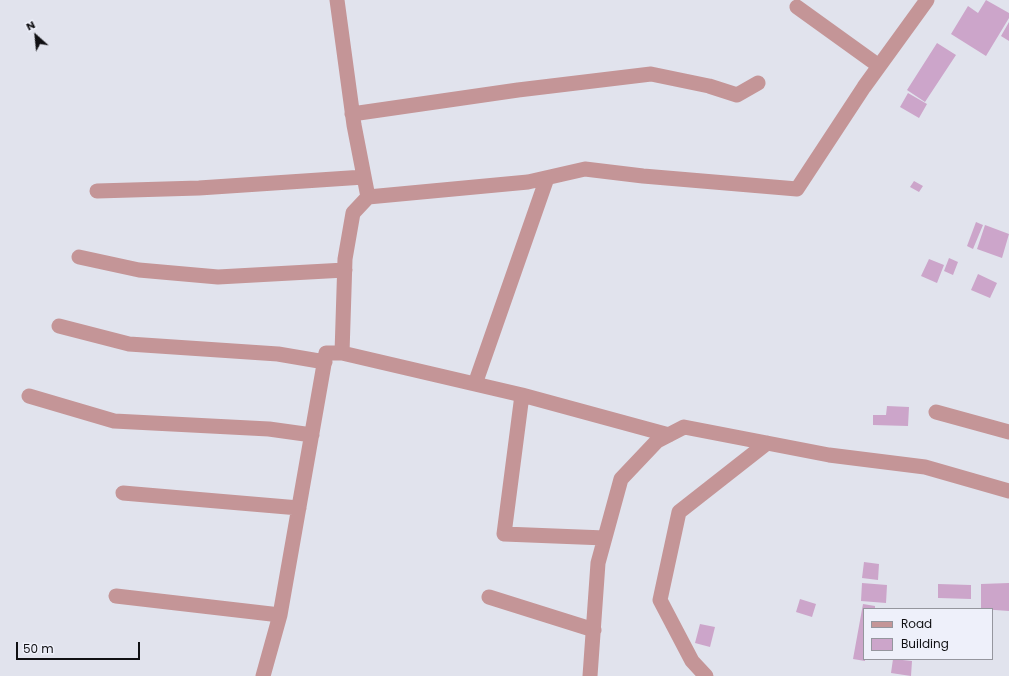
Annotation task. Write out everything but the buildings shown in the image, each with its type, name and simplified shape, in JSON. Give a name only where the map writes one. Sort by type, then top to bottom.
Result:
[{"type":"street","points":[[337,0],[352,114],[368,197]]},
{"type":"street","points":[[342,353],[345,270],[353,213],[368,197],[528,182],[585,169],[643,176],[797,189],[879,66],[927,0]]},
{"type":"street","points":[[797,7],[879,66]]},
{"type":"street","points":[[352,114],[518,90],[651,74],[709,86],[737,95],[758,83]]},
{"type":"street","points":[[97,191],[199,188],[364,177]]},
{"type":"street","points":[[475,384],[547,178]]},
{"type":"street","points":[[79,257],[139,270],[218,277],[345,270]]},
{"type":"street","points":[[59,326],[129,344],[278,354],[325,362]]},
{"type":"street","points":[[263,676],[280,616],[326,353],[342,353],[522,395],[669,434]]},
{"type":"street","points":[[522,395],[504,534],[605,538]]},
{"type":"street","points":[[29,396],[114,421],[268,429],[312,435]]},
{"type":"street","points":[[936,412],[1009,432]]},
{"type":"street","points":[[590,676],[598,563],[621,480],[657,441],[684,426],[829,455],[925,467],[1009,491]]},
{"type":"street","points":[[706,676],[692,661],[660,600],[679,512],[766,442]]},
{"type":"street","points":[[123,493],[299,508]]},
{"type":"street","points":[[116,596],[280,616]]},
{"type":"street","points":[[489,597],[594,630]]}]
